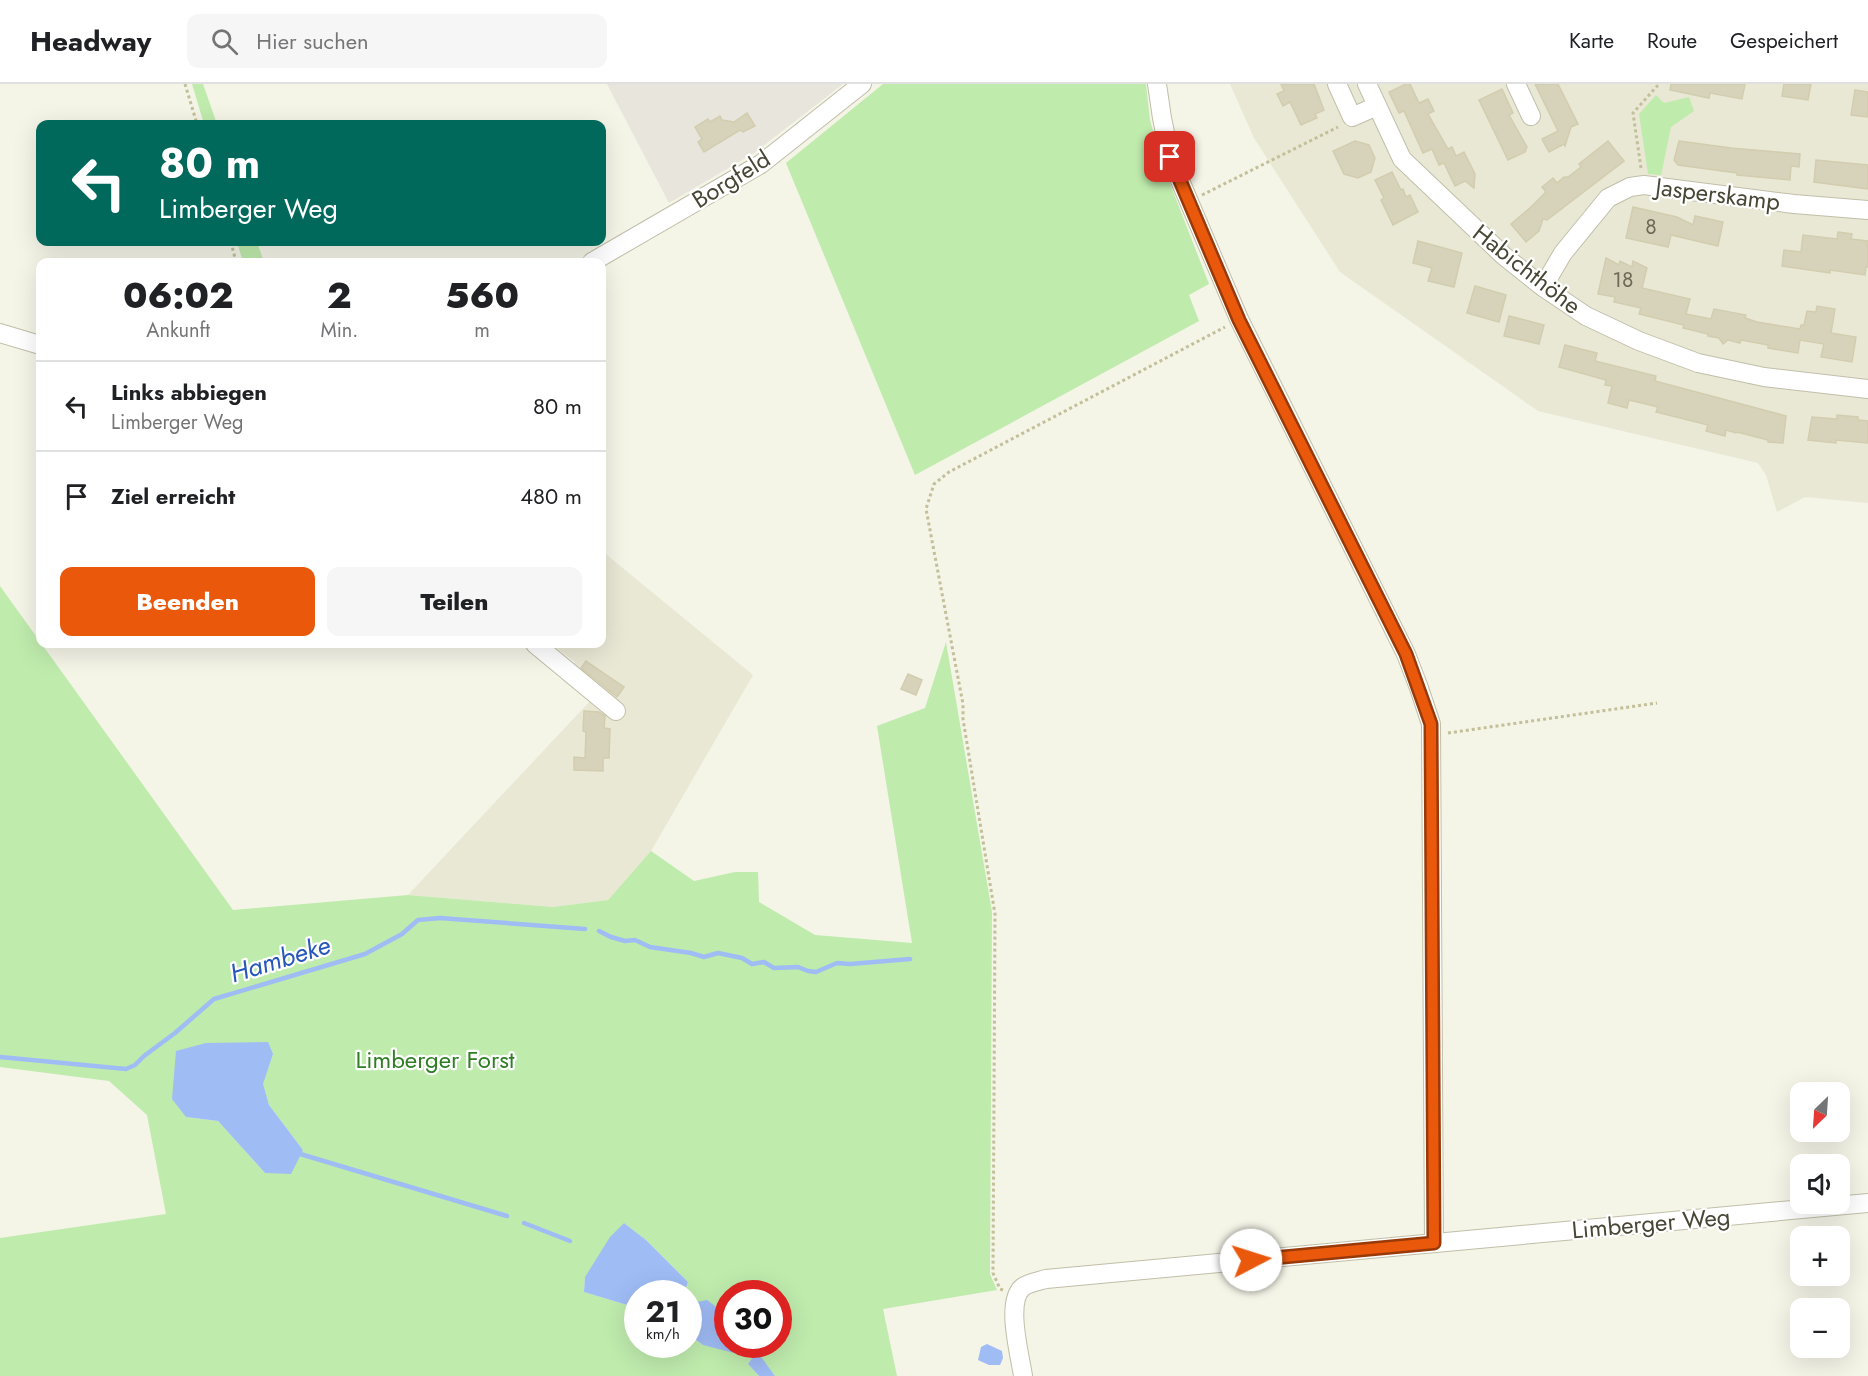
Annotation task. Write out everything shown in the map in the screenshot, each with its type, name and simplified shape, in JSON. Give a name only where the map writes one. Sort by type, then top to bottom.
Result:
[{"type":"street","name":"Borgfeld","points":[[599,258],[760,164],[862,84]]},
{"type":"street","points":[[1157,84],[1170,157],[1239,320],[1406,654],[1431,724],[1434,1243]]},
{"type":"street","name":"Habichthöhe","points":[[1366,84],[1402,159],[1504,256],[1586,316],[1639,341],[1698,363],[1764,377],[1868,389]]},
{"type":"street","points":[[1516,84],[1531,116]]},
{"type":"street","points":[[1342,86],[1352,117],[1377,106]]},
{"type":"street","name":"Jasperskamp","points":[[1543,286],[1563,253],[1608,198],[1630,187],[1644,185],[1794,204],[1868,210]]},
{"type":"street","points":[[0,333],[36,344]]},
{"type":"street","points":[[540,648],[616,711]]},
{"type":"street","name":"Limberger Weg","points":[[1016,1296],[1023,1286],[1046,1279],[1868,1203]]},
{"type":"street","points":[[1016,1296],[1014,1316],[1023,1376]]},
{"type":"path","points":[[185,84],[196,120]]},
{"type":"path","points":[[1644,185],[1633,113],[1659,84]]},
{"type":"path","points":[[1190,201],[1341,126],[1352,117]]},
{"type":"path","points":[[1016,1296],[1000,1288],[993,1273],[995,914],[963,719],[963,704],[926,509],[934,484],[949,472],[1239,320]]},
{"type":"path","points":[[1431,735],[1657,703]]},
{"type":"shaded area","points":[[607,84],[843,84],[754,153],[669,203]]},
{"type":"shaded area","points":[[1230,84],[1868,84],[1868,503],[1805,497],[1777,512],[1766,475],[1758,463],[1538,411],[1340,272],[1254,138]]},
{"type":"shaded area","points":[[606,554],[753,675],[651,851],[608,900],[553,907],[408,895],[592,699],[564,676],[575,662],[556,648],[606,648]]},
{"type":"green space","points":[[192,84],[203,84],[216,120],[203,120]]},
{"type":"green space","points":[[883,84],[1146,84],[1150,120],[1162,163],[1209,284],[1189,295],[1199,321],[915,475],[786,163]]},
{"type":"green space","points":[[1656,95],[1664,103],[1689,97],[1694,111],[1671,127],[1661,175],[1648,174],[1639,114]]},
{"type":"green space","points":[[238,246],[258,246],[263,258],[242,258]]},
{"type":"green space","name":"Limberger Forst","points":[[0,586],[36,636],[36,648],[45,648],[233,910],[408,895],[553,907],[608,900],[651,851],[694,881],[735,872],[758,872],[759,902],[815,935],[912,943],[877,726],[925,708],[946,642],[992,912],[990,1274],[997,1290],[883,1309],[897,1376],[775,1376],[762,1358],[792,1358],[792,1280],[714,1280],[714,1308],[702,1304],[702,1280],[686,1280],[646,1240],[624,1223],[585,1277],[584,1292],[624,1304],[624,1358],[702,1358],[702,1344],[714,1346],[714,1358],[752,1358],[748,1364],[759,1376],[0,1376],[0,1238],[166,1214],[147,1115],[109,1081],[0,1067]],"holes":[[[273,1054],[262,1084],[269,1105],[303,1150],[265,1173],[218,1121],[186,1117]]]},
{"type":"water","points":[[268,1042],[273,1054],[263,1084],[269,1105],[303,1150],[291,1174],[265,1173],[218,1121],[186,1117],[172,1099],[176,1051],[206,1043]]},
{"type":"water","points":[[624,1223],[646,1240],[686,1280],[624,1280],[624,1304],[584,1292],[585,1277],[610,1237]]},
{"type":"water","points":[[707,1300],[714,1305],[714,1348],[702,1344],[702,1301]]},
{"type":"water","points":[[987,1344],[1002,1351],[1003,1358],[1000,1365],[989,1365],[978,1360],[981,1347]]},
{"type":"water","points":[[752,1358],[762,1358],[775,1376],[759,1376],[748,1364]]},
{"type":"building","points":[[1281,84],[1314,84],[1324,110],[1315,114],[1317,118],[1301,125],[1290,102],[1283,106],[1277,94],[1284,91]]},
{"type":"building","points":[[1410,84],[1419,103],[1428,99],[1434,111],[1428,114],[1448,149],[1452,147],[1456,156],[1464,152],[1475,174],[1474,188],[1465,181],[1455,186],[1444,163],[1439,165],[1432,149],[1423,153],[1404,111],[1399,113],[1389,92]]},
{"type":"building","points":[[1535,84],[1558,84],[1578,124],[1571,127],[1565,146],[1564,144],[1549,152],[1542,139],[1558,131]]},
{"type":"building","points":[[1671,84],[1745,84],[1742,99],[1710,93],[1709,98],[1670,90]]},
{"type":"building","points":[[1784,84],[1811,84],[1808,100],[1782,96]]},
{"type":"building","points":[[1502,89],[1513,113],[1509,115],[1527,147],[1525,152],[1508,160],[1479,100]]},
{"type":"building","points":[[1855,90],[1868,92],[1868,117],[1851,115]]},
{"type":"building","points":[[747,113],[755,126],[743,132],[740,130],[704,152],[698,142],[702,139],[695,127],[708,119],[710,122],[720,116],[722,120],[734,122]]},
{"type":"building","points":[[1355,141],[1369,145],[1375,158],[1371,172],[1358,178],[1344,174],[1333,151]]},
{"type":"building","points":[[1608,141],[1624,161],[1547,220],[1543,219],[1539,231],[1526,242],[1511,224],[1546,192],[1542,187],[1553,178],[1557,183],[1564,177],[1568,177],[1581,167],[1579,164]]},
{"type":"building","points":[[1679,141],[1800,154],[1799,167],[1791,166],[1790,180],[1737,175],[1737,173],[1678,165],[1674,160]]},
{"type":"building","points":[[1816,160],[1868,165],[1868,189],[1814,182]]},
{"type":"building","points":[[1392,172],[1406,197],[1410,195],[1418,212],[1393,225],[1381,200],[1384,198],[1375,180]]},
{"type":"building","points":[[1633,207],[1677,217],[1693,225],[1695,216],[1723,222],[1718,246],[1671,235],[1668,247],[1626,238]]},
{"type":"building","points":[[1838,232],[1852,234],[1851,239],[1868,241],[1868,267],[1866,267],[1865,275],[1782,266],[1784,250],[1801,252],[1803,235],[1837,239]]},
{"type":"building","points":[[1418,241],[1462,253],[1454,287],[1428,281],[1432,268],[1413,263]]},
{"type":"building","points":[[1606,258],[1619,265],[1620,261],[1632,267],[1633,261],[1647,268],[1642,288],[1690,299],[1686,314],[1711,319],[1714,309],[1746,315],[1745,318],[1757,322],[1800,329],[1801,325],[1804,325],[1807,311],[1816,312],[1817,306],[1835,309],[1831,333],[1856,337],[1852,362],[1821,357],[1824,344],[1800,340],[1798,353],[1741,340],[1740,343],[1728,340],[1723,344],[1719,338],[1683,328],[1684,325],[1639,314],[1641,308],[1614,302],[1615,297],[1598,294]]},
{"type":"building","points":[[1475,286],[1506,295],[1499,322],[1467,313]]},
{"type":"building","points":[[1509,316],[1544,325],[1539,344],[1504,336]]},
{"type":"building","points":[[1565,345],[1597,353],[1595,361],[1656,376],[1655,381],[1786,416],[1783,443],[1768,442],[1768,440],[1726,430],[1725,436],[1706,431],[1708,425],[1656,412],[1658,407],[1629,400],[1627,408],[1608,403],[1612,386],[1605,385],[1606,380],[1559,367]]},
{"type":"building","points":[[1837,415],[1858,417],[1858,420],[1868,421],[1868,443],[1808,440],[1812,417],[1837,419]]},
{"type":"building","points":[[586,661],[624,687],[617,697],[581,668]]},
{"type":"building","points":[[908,674],[922,680],[916,695],[901,689]]},
{"type":"building","points":[[584,711],[599,712],[605,716],[604,728],[610,729],[609,758],[603,758],[603,771],[574,770],[574,757],[585,758]]},
{"type":"waterway","name":"Hambeke","points":[[0,1057],[126,1069],[135,1065],[214,999],[365,954],[402,934],[418,920],[440,918],[585,929]]},
{"type":"waterway","name":"Hambeke","points":[[599,931],[625,941],[635,940],[650,947],[704,957],[718,953],[742,958],[752,964],[764,962],[774,968],[798,967],[816,972],[837,963],[910,959]]},
{"type":"waterway","name":"Hambeke","points":[[297,1153],[507,1216]]},
{"type":"waterway","name":"Hambeke","points":[[524,1223],[570,1241]]},
{"type":"route","points":[[1170,157],[1239,320],[1406,654],[1431,724],[1434,1243],[1251,1260]]}]
